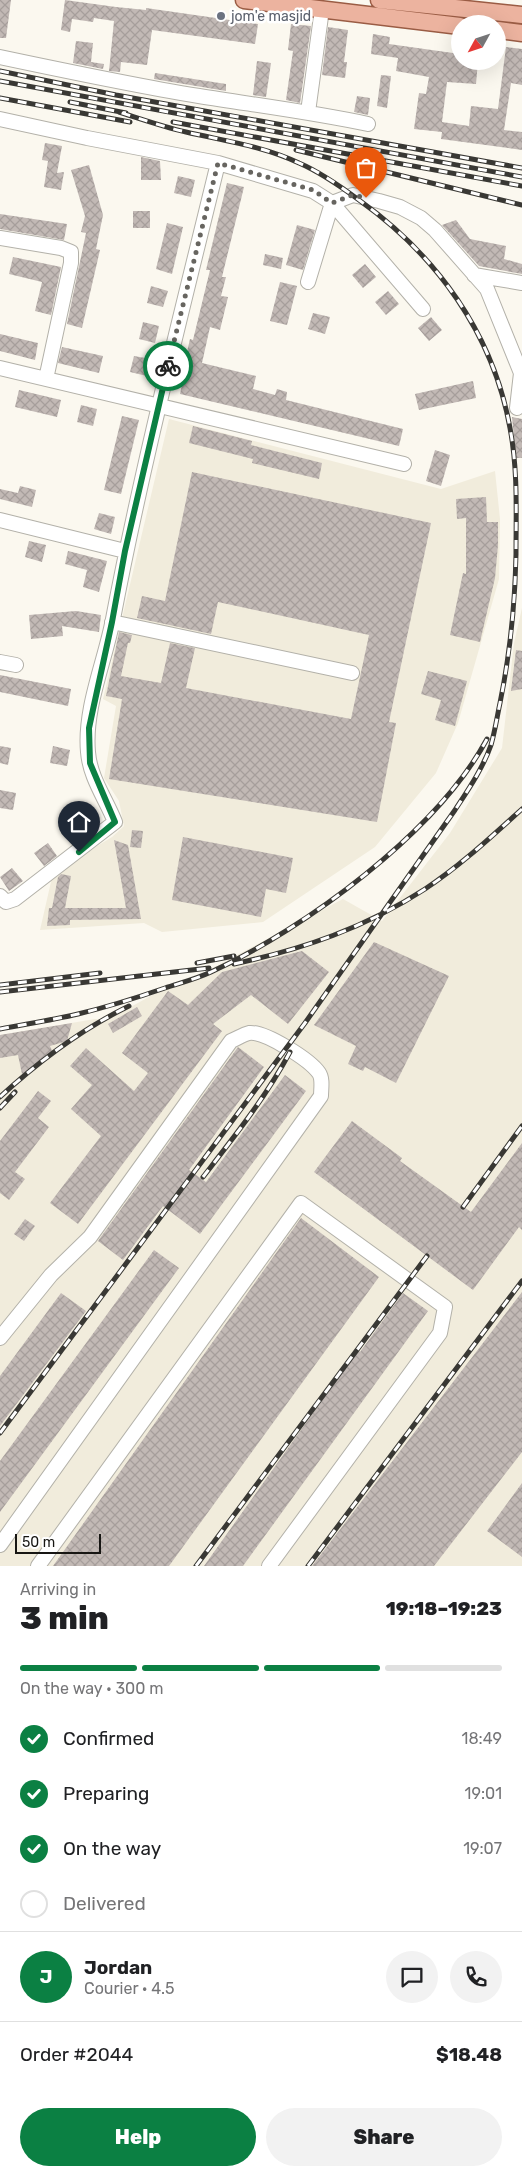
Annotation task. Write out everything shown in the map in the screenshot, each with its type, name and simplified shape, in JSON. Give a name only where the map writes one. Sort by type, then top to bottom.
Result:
[{"type":"main road","points":[[244,0],[451,25]]},
{"type":"main road","points":[[379,0],[522,15]]},
{"type":"main road","points":[[506,31],[522,33]]},
{"type":"street","points":[[308,112],[322,9]]},
{"type":"street","points":[[0,57],[82,75],[199,96],[308,112],[368,124]]},
{"type":"street","points":[[0,119],[218,163],[313,190],[332,203],[423,309]]},
{"type":"street","points":[[1,897],[6,902],[14,899],[111,828],[115,822],[93,774],[88,751],[89,728],[125,551],[158,406],[218,163]]},
{"type":"street","points":[[332,203],[353,195],[400,207],[421,218],[435,230],[487,289],[522,373],[518,408]]},
{"type":"street","points":[[308,282],[332,203]]},
{"type":"street","points":[[0,238],[62,248],[71,252],[71,263],[46,379]]},
{"type":"street","points":[[474,275],[522,283]]},
{"type":"street","points":[[0,368],[404,464]]},
{"type":"street","points":[[0,520],[125,551]]},
{"type":"street","points":[[112,622],[352,673]]},
{"type":"street","points":[[0,662],[16,665]]},
{"type":"street","points":[[0,1338],[51,1276],[90,1237],[231,1041],[249,1033],[267,1036],[287,1047],[320,1073],[322,1084],[321,1096],[0,1545]]},
{"type":"street","points":[[38,1566],[301,1203],[444,1307],[440,1333],[269,1566]]},
{"type":"shaded area","points":[[169,419],[441,489],[495,471],[500,519],[499,579],[458,723],[436,773],[375,847],[263,922],[162,932],[144,923],[40,930],[53,873],[112,837],[124,826],[119,801],[104,778],[116,706],[103,699]]},
{"type":"shaded area","points":[[522,608],[522,1566],[0,1566],[0,1035],[95,1019],[107,1020],[156,993],[203,973],[343,899],[382,921],[450,833],[502,748],[514,643]]},
{"type":"building","points":[[0,0],[11,0],[6,38],[0,38]]},
{"type":"building","points":[[65,0],[146,10],[146,8],[258,24],[255,44],[152,30],[147,65],[121,62],[120,72],[109,71],[114,21],[94,18],[93,22],[72,19],[70,32],[61,30]]},
{"type":"building","points":[[291,24],[311,26],[300,103],[286,100],[293,51],[288,50]]},
{"type":"building","points":[[328,27],[348,30],[344,62],[347,62],[345,78],[322,75]]},
{"type":"building","points":[[373,34],[390,37],[389,44],[451,53],[451,70],[477,70],[476,84],[447,82],[442,122],[469,126],[471,106],[498,109],[503,70],[506,70],[506,47],[522,49],[522,85],[511,83],[504,130],[522,132],[522,150],[441,139],[442,132],[414,129],[419,93],[426,94],[429,77],[396,71],[398,58],[371,54]]},
{"type":"building","points":[[76,41],[93,43],[91,62],[104,64],[103,69],[73,63]]},
{"type":"building","points":[[257,61],[271,63],[266,97],[253,95]]},
{"type":"building","points":[[155,73],[226,84],[226,91],[154,79]]},
{"type":"building","points":[[381,75],[391,76],[387,108],[377,106]]},
{"type":"building","points":[[357,96],[370,98],[368,115],[354,112]]},
{"type":"building","points":[[45,143],[62,146],[57,173],[64,172],[61,190],[44,187],[48,161],[42,160]]},
{"type":"building","points":[[141,157],[160,161],[161,180],[141,180]]},
{"type":"building","points":[[89,165],[103,215],[96,249],[100,250],[82,328],[67,324],[86,233],[81,232],[85,216],[71,170]]},
{"type":"building","points":[[178,176],[195,180],[191,197],[174,193]]},
{"type":"building","points":[[227,183],[244,187],[222,277],[226,277],[221,296],[228,297],[220,330],[210,327],[202,363],[256,376],[253,389],[275,395],[277,389],[287,392],[286,400],[403,429],[399,446],[180,394],[188,357],[186,356],[190,339],[193,340],[210,270],[206,270]]},
{"type":"building","points":[[133,211],[150,211],[150,228],[133,228]]},
{"type":"building","points":[[0,214],[67,224],[64,240],[0,229]]},
{"type":"building","points":[[456,220],[470,239],[506,246],[504,259],[522,264],[522,274],[479,266],[442,225]]},
{"type":"building","points":[[167,223],[183,227],[172,274],[156,269]]},
{"type":"building","points":[[297,225],[315,230],[303,270],[286,265]]},
{"type":"building","points":[[265,254],[283,258],[281,269],[263,265]]},
{"type":"building","points":[[13,257],[61,267],[51,315],[35,311],[42,282],[9,274]]},
{"type":"building","points":[[365,264],[376,277],[363,288],[352,275]]},
{"type":"building","points":[[280,282],[297,286],[287,325],[270,321]]},
{"type":"building","points":[[151,286],[168,291],[163,307],[147,303]]},
{"type":"building","points":[[388,291],[399,304],[386,315],[375,302]]},
{"type":"building","points":[[313,313],[330,317],[325,334],[308,329]]},
{"type":"building","points":[[431,317],[442,330],[429,341],[418,328]]},
{"type":"building","points":[[143,322],[159,326],[155,343],[139,339]]},
{"type":"building","points":[[0,334],[38,343],[35,360],[0,351]]},
{"type":"building","points":[[62,347],[103,356],[99,373],[58,363]]},
{"type":"building","points":[[134,356],[151,359],[147,376],[130,372]]},
{"type":"building","points":[[473,381],[476,398],[419,410],[415,394]]},
{"type":"building","points":[[19,390],[61,400],[57,417],[15,407]]},
{"type":"building","points":[[81,405],[97,409],[93,426],[77,422]]},
{"type":"building","points":[[122,416],[139,420],[121,494],[104,490]]},
{"type":"building","points":[[512,417],[522,419],[522,458],[516,458]]},
{"type":"building","points":[[193,426],[252,441],[251,445],[322,463],[319,479],[252,463],[253,459],[189,443]]},
{"type":"building","points":[[435,450],[450,455],[441,486],[426,481]]},
{"type":"building","points":[[192,472],[431,523],[389,722],[396,723],[377,822],[109,779],[122,699],[106,696],[119,632],[132,635],[130,643],[128,643],[121,676],[161,683],[170,643],[195,648],[186,688],[351,719],[369,635],[218,602],[211,634],[137,618],[142,596],[165,601]]},
{"type":"building","points":[[20,486],[36,490],[32,507],[0,499],[0,489],[18,493]]},
{"type":"building","points":[[486,497],[487,522],[498,522],[498,545],[495,578],[480,642],[450,635],[463,573],[466,574],[466,518],[457,519],[456,499]]},
{"type":"building","points":[[99,513],[115,517],[111,534],[94,529]]},
{"type":"building","points":[[29,541],[46,545],[42,562],[25,557]]},
{"type":"building","points":[[68,551],[107,561],[99,592],[83,587],[87,570],[65,564]]},
{"type":"building","points":[[76,611],[101,615],[99,632],[62,626],[63,636],[31,639],[29,615]]},
{"type":"building","points":[[516,650],[522,651],[522,689],[511,691]]},
{"type":"building","points":[[428,671],[467,681],[455,726],[435,720],[441,700],[421,694]]},
{"type":"building","points":[[0,675],[71,689],[68,706],[0,692]]},
{"type":"building","points":[[0,746],[11,748],[8,765],[0,763]]},
{"type":"building","points":[[53,746],[70,750],[67,766],[50,763]]},
{"type":"building","points":[[0,790],[16,793],[13,810],[0,808]]},
{"type":"building","points":[[84,817],[92,828],[79,839],[70,827]]},
{"type":"building","points":[[132,830],[143,831],[141,848],[130,847]]},
{"type":"building","points":[[183,837],[293,858],[286,893],[266,889],[261,917],[172,900]]},
{"type":"building","points":[[114,840],[128,845],[141,919],[70,920],[70,925],[47,926],[49,908],[52,908],[58,877],[61,874],[71,876],[65,908],[126,908]]},
{"type":"building","points":[[48,843],[57,856],[44,866],[34,853]]},
{"type":"building","points":[[12,868],[23,881],[9,891],[0,877]]},
{"type":"building","points":[[374,942],[449,976],[396,1083],[365,1067],[363,1071],[348,1064],[356,1046],[314,1025]]},
{"type":"building","points":[[302,951],[329,972],[288,1024],[251,995],[213,1024],[222,1031],[78,1224],[50,1203],[101,1136],[71,1109],[92,1085],[70,1066],[86,1048],[134,1091],[148,1073],[122,1053],[168,991],[188,1005],[222,972]]},
{"type":"building","points":[[137,1007],[142,1016],[113,1033],[108,1024]]},
{"type":"building","points":[[72,1023],[67,1041],[50,1046],[53,1053],[22,1074],[18,1055],[0,1058],[0,1035]]},
{"type":"building","points":[[238,1047],[264,1067],[189,1170],[206,1182],[285,1075],[306,1091],[200,1234],[163,1206],[123,1260],[98,1241]]},
{"type":"building","points":[[38,1091],[51,1101],[38,1118],[49,1127],[15,1172],[25,1179],[9,1200],[0,1193],[0,1141]]},
{"type":"building","points":[[352,1121],[402,1158],[400,1161],[471,1212],[522,1143],[522,1230],[519,1227],[473,1290],[314,1172]]},
{"type":"building","points":[[301,1218],[379,1277],[169,1566],[53,1566]]},
{"type":"building","points":[[25,1219],[35,1226],[24,1241],[14,1234]]},
{"type":"building","points":[[154,1250],[179,1268],[0,1512],[0,1461]]},
{"type":"building","points":[[522,1292],[522,1452],[434,1566],[312,1566]]},
{"type":"building","points":[[61,1293],[86,1311],[0,1426],[0,1376]]},
{"type":"building","points":[[403,1293],[428,1311],[243,1566],[204,1566],[358,1350],[360,1352]]},
{"type":"building","points":[[522,1483],[522,1557],[487,1531]]},
{"type":"railway","points":[[0,71],[116,95],[522,168]]},
{"type":"railway","points":[[0,81],[522,177]]},
{"type":"railway","points":[[0,98],[130,122]]},
{"type":"railway","points":[[70,102],[126,113]]},
{"type":"railway","points":[[0,1433],[305,1023],[470,787],[491,745],[507,666],[513,611],[516,554],[516,491],[510,428],[502,393],[490,360],[475,329],[457,299],[436,271],[413,245],[387,222],[359,200],[307,167],[272,152],[178,130],[119,112]]},
{"type":"railway","points":[[173,122],[522,186]]},
{"type":"railway","points":[[296,150],[522,205]]},
{"type":"railway","points":[[0,1029],[89,1011],[194,979],[248,953],[287,930],[366,874],[403,842],[465,774],[487,739]]},
{"type":"railway","points":[[234,964],[333,936],[380,915],[425,889],[451,871],[522,809]]},
{"type":"railway","points":[[197,963],[234,956]]},
{"type":"railway","points":[[0,992],[209,968]]},
{"type":"railway","points":[[0,985],[100,973]]},
{"type":"railway","points":[[0,1097],[30,1071],[78,1035],[129,1006]]},
{"type":"railway","points":[[203,1177],[260,1101],[290,1052]]},
{"type":"railway","points":[[0,1108],[15,1092]]},
{"type":"railway","points":[[463,1207],[522,1126]]},
{"type":"railway","points":[[196,1566],[427,1256]]},
{"type":"railway","points":[[308,1566],[522,1281]]},
{"type":"way so far","points":[[168,366],[218,163],[313,190],[332,203],[353,195],[366,198]]},
{"type":"place","name":"jom'e masjid","points":[[221,16]]},
{"type":"route","points":[[79,852],[114,825],[115,822],[93,774],[88,751],[89,728],[125,551],[168,366]]}]
